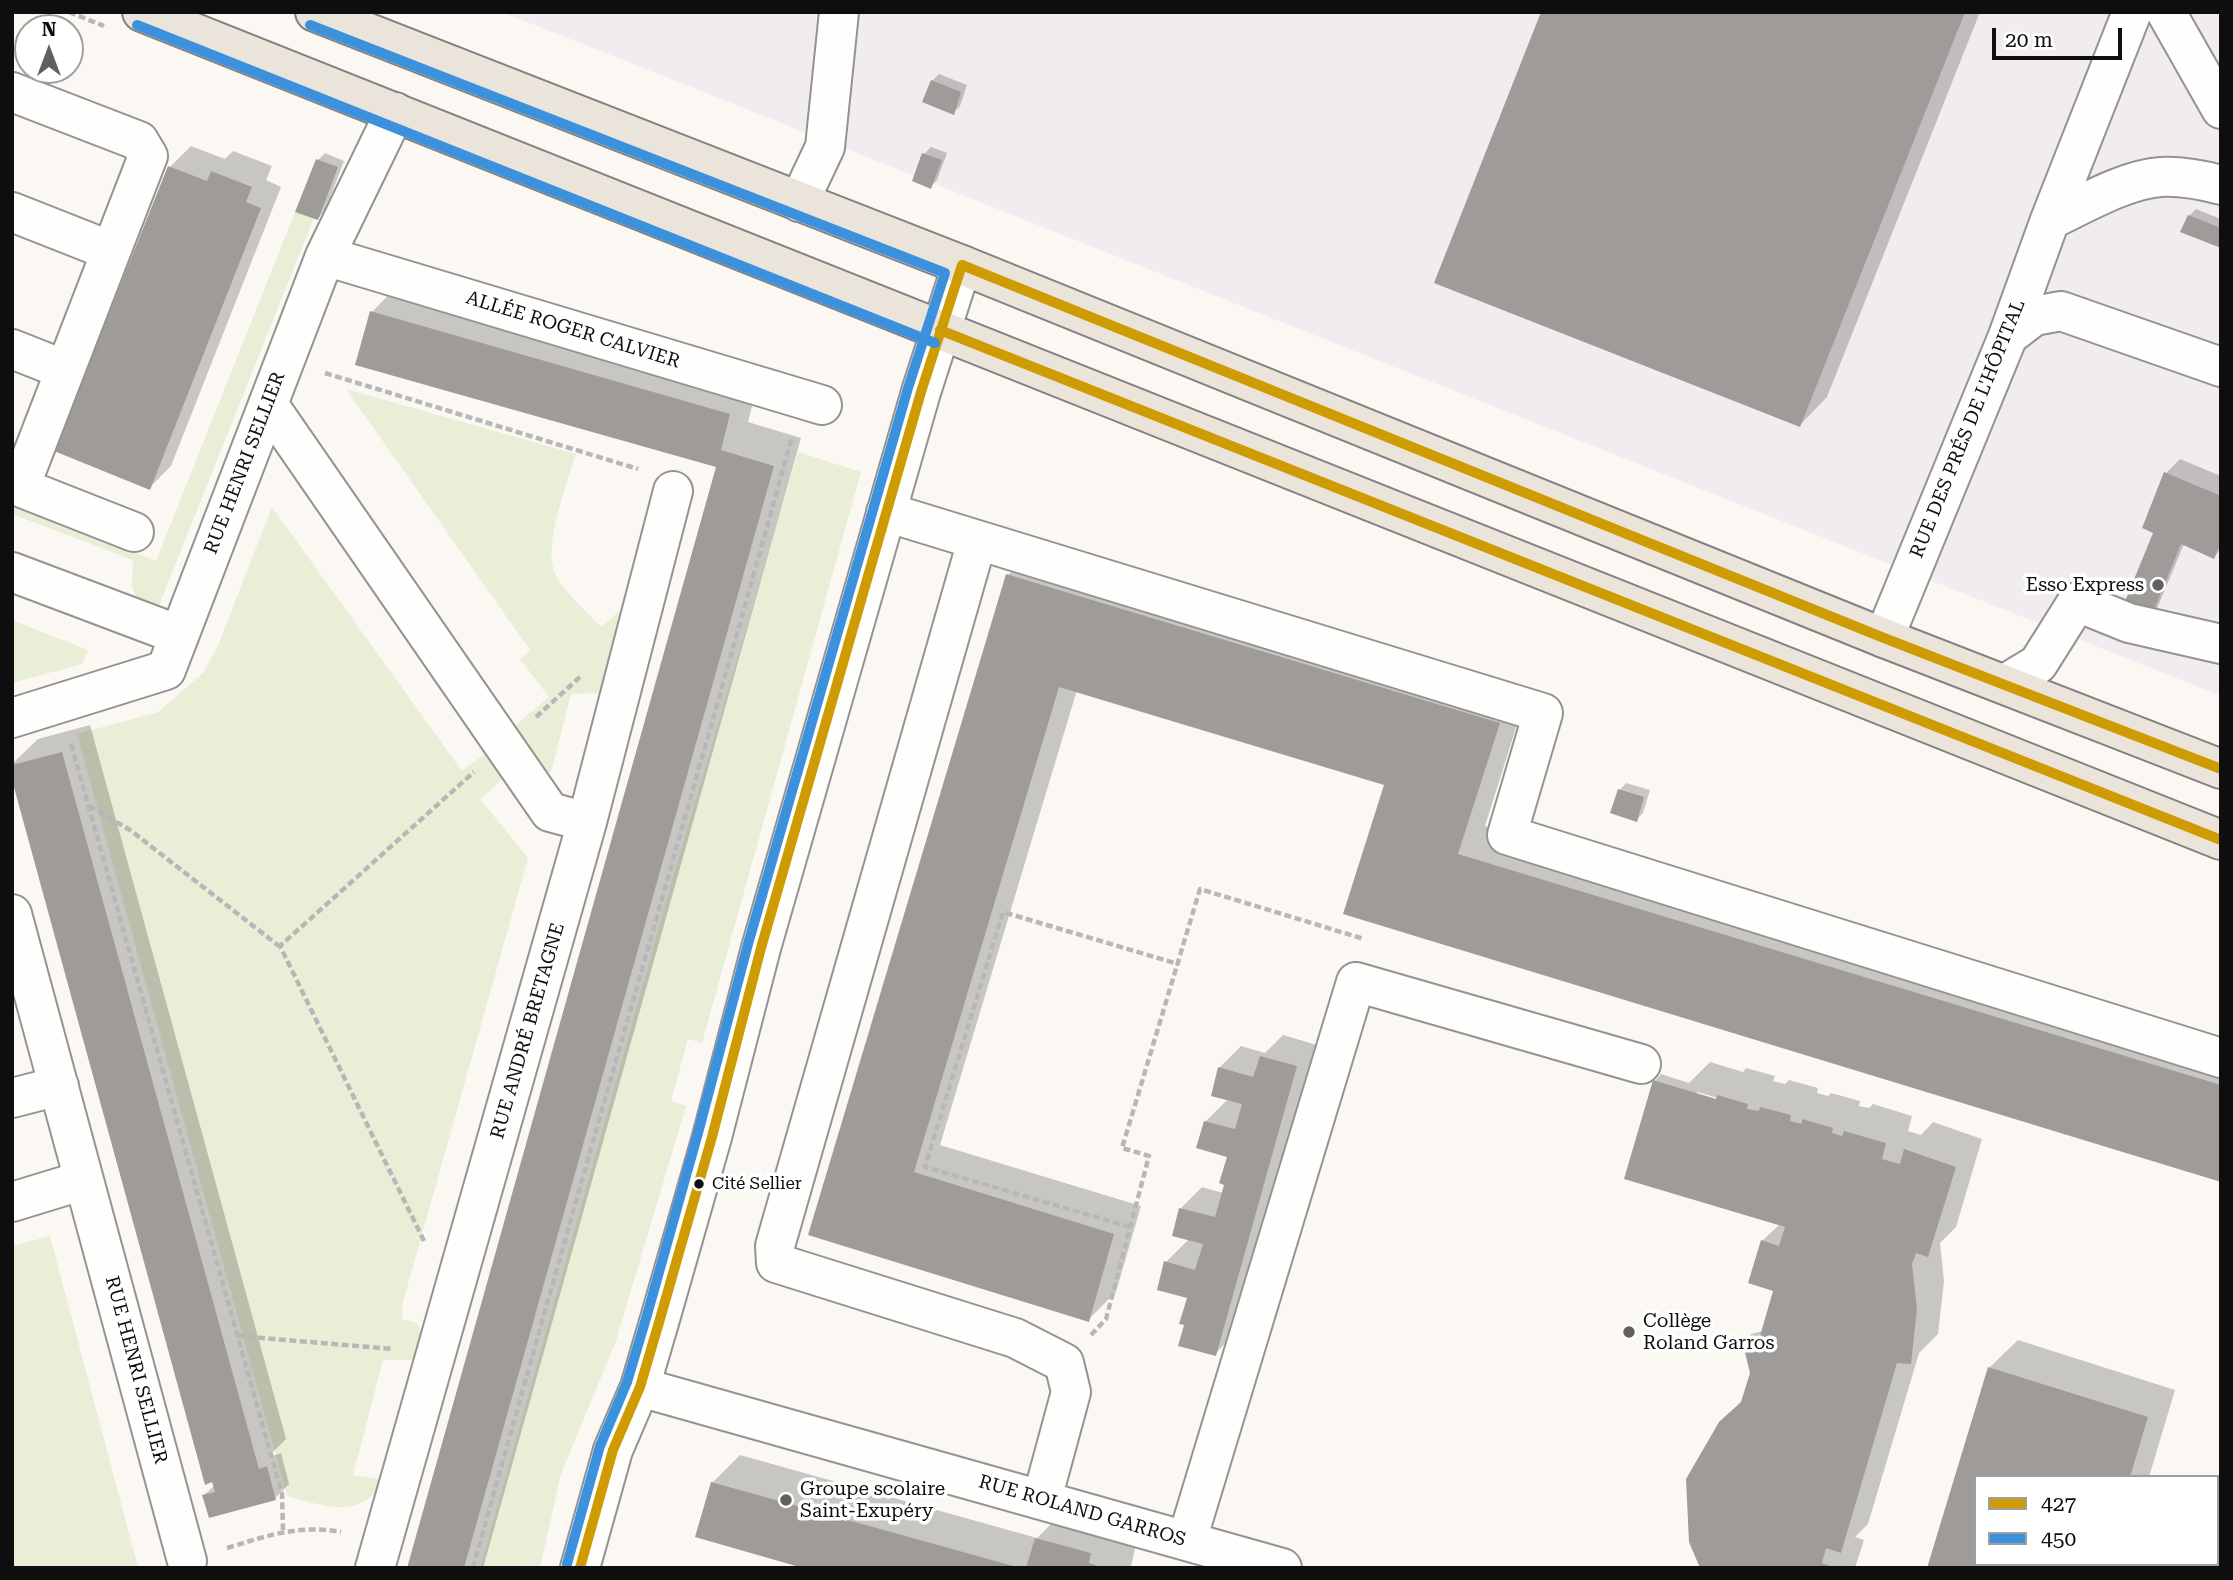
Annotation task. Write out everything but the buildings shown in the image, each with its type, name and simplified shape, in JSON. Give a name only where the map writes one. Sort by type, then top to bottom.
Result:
[{"type":"main road","points":[[142,12],[2221,840]]},
{"type":"main road","points":[[315,12],[962,265],[1884,638],[2221,769]]},
{"type":"street","points":[[799,202],[825,147],[839,12]]},
{"type":"street","name":"RUE DES PRÉS DE L'HÔPITAL","points":[[1884,638],[2008,336],[2050,220],[2132,12]]},
{"type":"street","points":[[2166,12],[2221,109]]},
{"type":"street","points":[[12,92],[139,141],[148,156],[65,370],[16,486],[134,532]]},
{"type":"street","name":"RUE HENRI SELLIER","points":[[12,718],[166,670],[325,256],[396,112]]},
{"type":"street","points":[[2050,220],[2130,184],[2161,177],[2221,185]]},
{"type":"street","points":[[12,212],[111,251]]},
{"type":"street","name":"ALLÉE ROGER CALVIER","points":[[325,256],[812,402]]},
{"type":"street","points":[[580,1568],[613,1450],[640,1387],[712,1137],[761,948],[886,512],[962,265]]},
{"type":"street","points":[[2008,336],[2034,316],[2061,311],[2221,367]]},
{"type":"street","points":[[12,349],[65,370]]},
{"type":"street","points":[[268,404],[550,811],[587,822]]},
{"type":"street","name":"RUE ANDRÉ BRETAGNE","points":[[379,1554],[587,822],[673,491]]},
{"type":"street","points":[[886,512],[1543,713],[1507,835],[2221,1058]]},
{"type":"street","points":[[976,541],[775,1246],[776,1263],[1015,1338],[1064,1363],[1071,1392],[1042,1499]]},
{"type":"street","points":[[12,572],[179,635]]},
{"type":"street","points":[[2005,684],[2038,664],[2077,602],[2129,623],[2221,644]]},
{"type":"street","name":"RUE HENRI SELLIER","points":[[12,914],[187,1561]]},
{"type":"street","points":[[1187,1540],[1356,982],[1641,1064]]},
{"type":"street","points":[[12,1098],[59,1086]]},
{"type":"street","points":[[12,1202],[84,1180]]},
{"type":"street","name":"RUE ROLAND GARROS","points":[[640,1387],[1282,1568]]},
{"type":"path","points":[[284,361],[670,478],[673,491]]},
{"type":"path","points":[[473,1568],[587,1157],[704,757],[812,402]]},
{"type":"path","points":[[279,946],[586,672]]},
{"type":"path","points":[[60,703],[282,1494],[283,1530]]},
{"type":"path","points":[[88,806],[130,830],[279,946],[452,1298]]},
{"type":"path","points":[[1064,1363],[1106,1320],[1149,1156],[1122,1148],[1200,889],[1374,942]]},
{"type":"path","points":[[1130,1227],[925,1167],[1003,912],[1178,964]]},
{"type":"path","points":[[237,1336],[437,1353]]},
{"type":"path","points":[[187,1561],[283,1530],[329,1530],[379,1554]]},
{"type":"shaded area","points":[[501,12],[2221,12],[2221,696],[588,46]]},
{"type":"green space","points":[[295,212],[314,218],[158,608],[136,599],[132,585],[133,560],[12,514],[12,504],[156,561]]},
{"type":"green space","points":[[346,389],[576,454],[555,526],[552,541],[553,567],[566,591],[601,627],[624,607],[607,693],[571,694],[551,772],[542,771],[510,730],[549,697],[520,659],[530,650]]},
{"type":"green space","points":[[798,452],[861,472],[702,1043],[688,1039],[671,1101],[686,1106],[616,1341],[561,1474],[540,1568],[480,1568],[673,877]]},
{"type":"green space","points":[[272,507],[462,771],[485,754],[503,779],[480,799],[528,858],[403,1302],[402,1319],[417,1323],[427,1346],[420,1360],[383,1360],[353,1475],[385,1480],[365,1501],[342,1507],[316,1504],[287,1496],[77,734],[158,712],[203,673],[217,648]]},
{"type":"green space","points":[[12,620],[88,650],[82,664],[12,683]]},
{"type":"green space","points":[[50,1236],[138,1567],[136,1568],[12,1568],[12,1246]]},
{"type":"transit line","name":"450","points":[[137,25],[935,343]]},
{"type":"transit line","name":"450","points":[[310,25],[945,273],[908,388],[748,944],[647,1315],[627,1382],[600,1446],[567,1564]]},
{"type":"transit line","name":"427","points":[[962,265],[1884,638],[2221,769]]},
{"type":"transit line","name":"427","points":[[580,1568],[613,1450],[640,1387],[660,1319],[712,1137],[761,948],[921,392],[962,265]]},
{"type":"transit line","name":"427","points":[[940,330],[2221,840]]},
{"type":"place","name":"Esso Express","points":[[2158,585]]},
{"type":"place","name":"Cité Sellier","points":[[699,1184]]},
{"type":"place","name":"Collège Roland Garros","points":[[1629,1332]]},
{"type":"place","name":"Groupe scolaire Saint-Exupéry","points":[[786,1500]]}]
